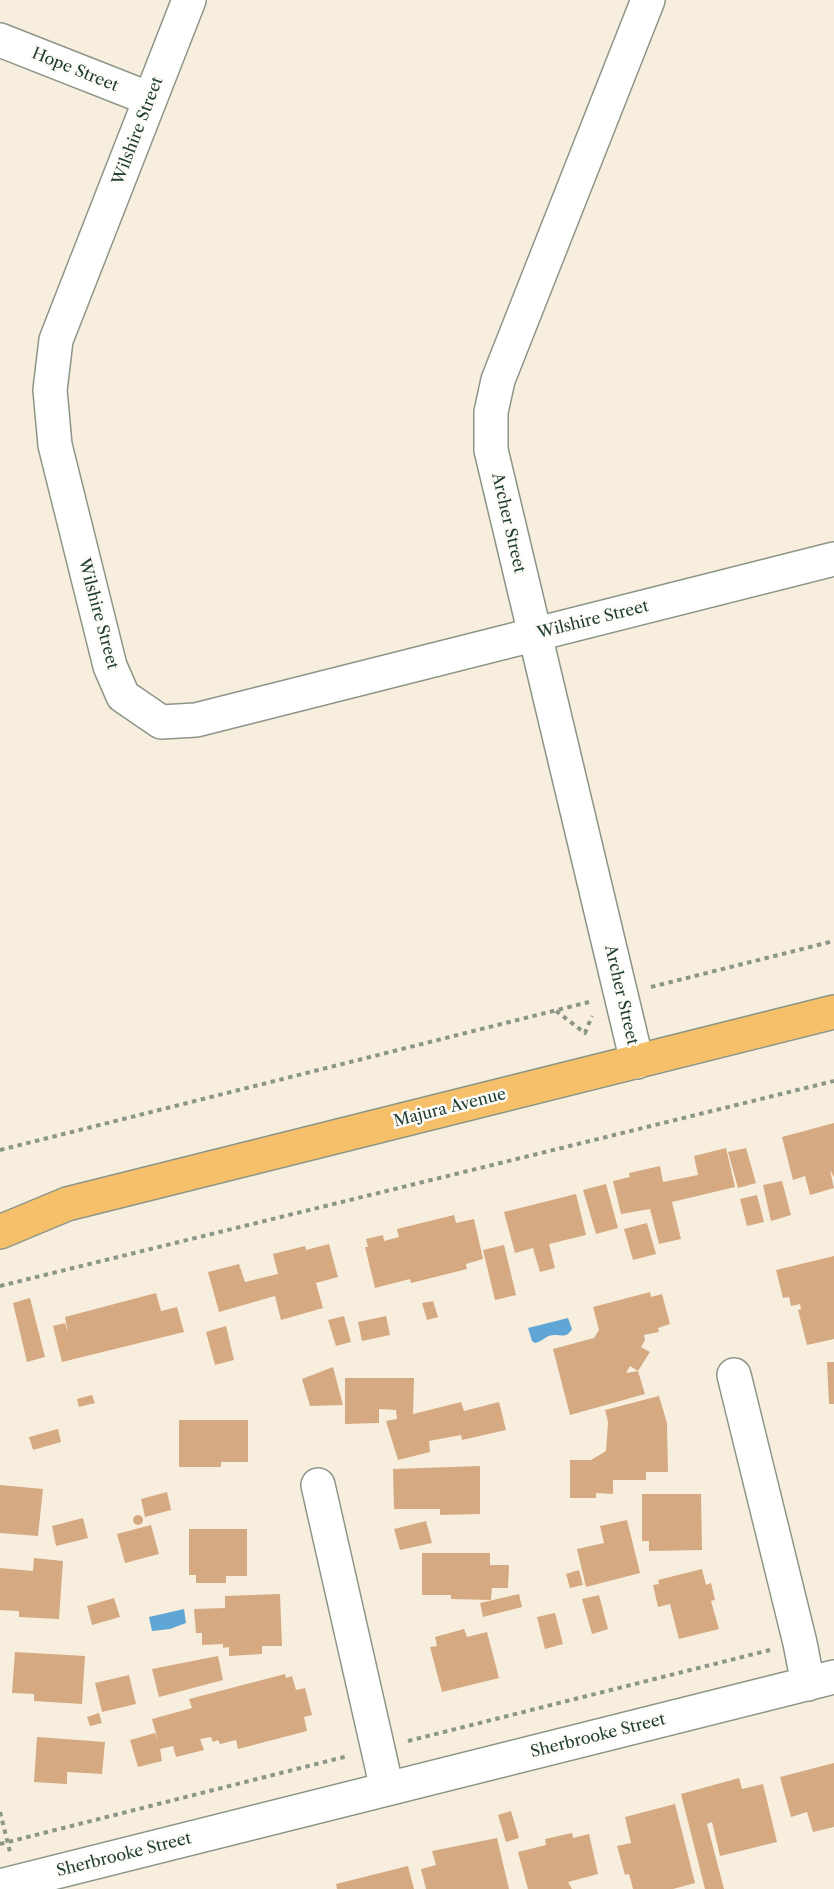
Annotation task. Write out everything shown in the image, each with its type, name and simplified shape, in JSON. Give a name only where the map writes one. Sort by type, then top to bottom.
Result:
[{"type":"main road","name":"Majura Avenue","points":[[0,1232],[67,1204],[834,1012]]},
{"type":"main road","name":"Majura Avenue","points":[[0,1210],[67,1204]]},
{"type":"street","name":"Wilshire Street","points":[[189,0],[56,340],[50,390],[55,445],[110,666],[123,696],[161,722],[196,720],[834,559]]},
{"type":"street","name":"Archer Street","points":[[637,1062],[491,450],[491,412],[498,380],[648,0]]},
{"type":"street","name":"Hope Street","points":[[0,40],[150,99]]},
{"type":"street","name":"Sherbrooke Street","points":[[0,1886],[821,1681],[800,1643],[734,1375]]},
{"type":"street","points":[[318,1485],[387,1789]]},
{"type":"path","points":[[644,989],[834,941]]},
{"type":"path","points":[[0,1150],[555,1011],[591,1002],[592,1016],[585,1033],[555,1011]]},
{"type":"path","points":[[0,1286],[834,1081]]},
{"type":"path","points":[[0,1844],[800,1643]]},
{"type":"water","points":[[568,1318],[572,1329],[567,1335],[549,1336],[535,1343],[532,1341],[528,1328]]},
{"type":"water","points":[[184,1609],[186,1623],[170,1629],[152,1631],[149,1617]]},
{"type":"building","points":[[834,1123],[834,1177],[830,1170],[834,1188],[810,1195],[805,1176],[793,1180],[782,1137]]},
{"type":"building","points":[[726,1148],[735,1187],[672,1202],[681,1239],[659,1244],[650,1209],[621,1214],[613,1181],[630,1177],[629,1173],[660,1166],[663,1182],[698,1175],[694,1156]]},
{"type":"building","points":[[746,1148],[756,1183],[738,1188],[728,1152]]},
{"type":"building","points":[[782,1181],[791,1215],[771,1221],[763,1185]]},
{"type":"building","points":[[606,1184],[618,1228],[596,1234],[583,1190]]},
{"type":"building","points":[[576,1194],[586,1235],[549,1244],[555,1268],[540,1272],[533,1248],[515,1253],[504,1212]]},
{"type":"building","points":[[757,1195],[764,1222],[747,1226],[740,1199]]},
{"type":"building","points":[[454,1215],[456,1223],[474,1219],[483,1259],[466,1264],[467,1269],[411,1283],[410,1279],[375,1288],[365,1247],[368,1247],[366,1239],[383,1235],[384,1241],[399,1237],[397,1229]]},
{"type":"building","points":[[647,1223],[656,1254],[633,1260],[624,1229]]},
{"type":"building","points":[[329,1244],[338,1277],[316,1283],[323,1308],[281,1320],[275,1296],[219,1312],[208,1272],[239,1264],[245,1282],[278,1274],[273,1254],[305,1246],[306,1250]]},
{"type":"building","points":[[504,1245],[516,1295],[495,1300],[483,1250]]},
{"type":"building","points":[[834,1256],[834,1339],[807,1345],[798,1310],[801,1309],[800,1304],[791,1306],[789,1297],[783,1298],[776,1270]]},
{"type":"building","points":[[650,1292],[651,1297],[662,1294],[670,1324],[658,1328],[659,1332],[644,1335],[645,1340],[641,1347],[650,1352],[638,1371],[645,1394],[570,1415],[553,1349],[594,1338],[599,1330],[593,1307]],"holes":[[[630,1366],[638,1371],[626,1373]]]},
{"type":"building","points":[[156,1293],[161,1311],[177,1307],[184,1332],[62,1362],[53,1326],[65,1323],[68,1333],[65,1317]]},
{"type":"building","points":[[30,1298],[45,1357],[27,1362],[13,1303]]},
{"type":"building","points":[[433,1301],[438,1317],[427,1320],[422,1303]]},
{"type":"building","points":[[344,1316],[351,1342],[336,1346],[328,1320]]},
{"type":"building","points":[[386,1316],[390,1335],[362,1341],[358,1322]]},
{"type":"building","points":[[226,1326],[234,1360],[215,1365],[206,1332]]},
{"type":"building","points":[[827,1362],[834,1362],[834,1404],[829,1404]]},
{"type":"building","points":[[333,1367],[343,1405],[310,1406],[302,1379]]},
{"type":"building","points":[[345,1378],[414,1378],[413,1414],[461,1402],[464,1411],[499,1402],[506,1430],[462,1440],[461,1435],[429,1441],[430,1452],[398,1460],[386,1421],[397,1419],[396,1410],[379,1409],[379,1423],[345,1424]]},
{"type":"building","points":[[92,1395],[95,1403],[79,1407],[77,1399]]},
{"type":"building","points":[[659,1396],[667,1423],[668,1472],[646,1472],[646,1480],[613,1480],[613,1494],[596,1493],[596,1498],[570,1498],[570,1460],[591,1460],[606,1451],[608,1422],[605,1410]]},
{"type":"building","points":[[179,1420],[248,1420],[248,1462],[221,1462],[221,1467],[179,1467]]},
{"type":"building","points":[[58,1429],[61,1442],[33,1450],[29,1437]]},
{"type":"building","points":[[480,1466],[480,1514],[440,1515],[440,1509],[394,1509],[393,1469]]},
{"type":"building","points":[[0,1485],[43,1489],[38,1536],[0,1533]]},
{"type":"building","points":[[167,1492],[171,1510],[145,1517],[141,1499]]},
{"type":"building","points":[[642,1494],[701,1494],[702,1550],[649,1551],[649,1541],[642,1541]]},
{"type":"building","points":[[138,1515],[143,1520],[138,1525],[133,1520]]},
{"type":"building","points":[[83,1518],[88,1538],[56,1546],[52,1526]]},
{"type":"building","points":[[627,1520],[640,1573],[586,1587],[577,1549],[604,1543],[600,1526]]},
{"type":"building","points":[[426,1521],[432,1543],[400,1550],[394,1529]]},
{"type":"building","points":[[151,1525],[159,1554],[125,1563],[117,1534]]},
{"type":"building","points":[[189,1529],[247,1529],[247,1576],[226,1576],[226,1583],[196,1583],[196,1575],[189,1575]]},
{"type":"building","points":[[422,1553],[490,1553],[490,1565],[509,1565],[508,1588],[492,1588],[491,1600],[451,1599],[451,1595],[422,1595]]},
{"type":"building","points":[[34,1558],[63,1561],[59,1619],[19,1617],[19,1611],[0,1610],[0,1568],[33,1571]]},
{"type":"building","points":[[702,1569],[706,1585],[711,1583],[715,1600],[711,1601],[719,1629],[679,1639],[670,1604],[658,1607],[653,1585],[659,1584],[658,1580]]},
{"type":"building","points":[[579,1570],[583,1585],[570,1588],[566,1574]]},
{"type":"building","points":[[280,1594],[282,1646],[262,1646],[262,1654],[229,1656],[229,1647],[223,1648],[223,1644],[202,1645],[202,1633],[196,1633],[194,1609],[225,1608],[225,1596]]},
{"type":"building","points":[[519,1594],[522,1607],[483,1617],[480,1603]]},
{"type":"building","points":[[599,1595],[608,1629],[592,1634],[582,1599]]},
{"type":"building","points":[[114,1598],[120,1617],[92,1625],[87,1606]]},
{"type":"building","points":[[555,1613],[563,1644],[545,1649],[537,1617]]},
{"type":"building","points":[[464,1629],[467,1637],[487,1632],[499,1678],[442,1692],[430,1647],[437,1646],[435,1637]]},
{"type":"building","points":[[15,1652],[85,1656],[82,1704],[34,1701],[34,1694],[12,1693]]},
{"type":"building","points":[[218,1656],[223,1680],[159,1697],[152,1669]]},
{"type":"building","points":[[285,1674],[286,1678],[292,1676],[296,1690],[305,1688],[312,1715],[304,1717],[307,1731],[238,1749],[236,1740],[220,1744],[218,1740],[213,1742],[211,1737],[200,1739],[204,1750],[176,1757],[173,1746],[160,1749],[162,1761],[138,1767],[130,1740],[155,1733],[158,1741],[152,1719],[192,1708],[189,1699]]},
{"type":"building","points":[[129,1675],[136,1704],[102,1712],[95,1683]]},
{"type":"building","points":[[99,1713],[102,1723],[90,1726],[87,1717]]},
{"type":"building","points":[[37,1737],[105,1742],[102,1774],[67,1772],[67,1784],[34,1782]]},
{"type":"building","points":[[834,1763],[834,1827],[813,1832],[807,1812],[791,1817],[780,1777]]},
{"type":"building","points":[[739,1778],[742,1789],[763,1784],[777,1842],[720,1856],[712,1822],[707,1824],[724,1889],[705,1889],[681,1794]]},
{"type":"building","points":[[675,1804],[695,1883],[673,1889],[633,1889],[629,1874],[625,1875],[617,1846],[631,1843],[625,1817]]},
{"type":"building","points":[[511,1811],[519,1838],[506,1842],[498,1815]]},
{"type":"building","points":[[572,1833],[573,1838],[589,1834],[598,1874],[568,1882],[572,1889],[528,1889],[518,1852],[546,1845],[545,1839]]},
{"type":"building","points":[[497,1838],[509,1889],[426,1889],[421,1869],[436,1865],[432,1851]]},
{"type":"building","points":[[408,1866],[414,1889],[337,1889],[336,1884]]}]
